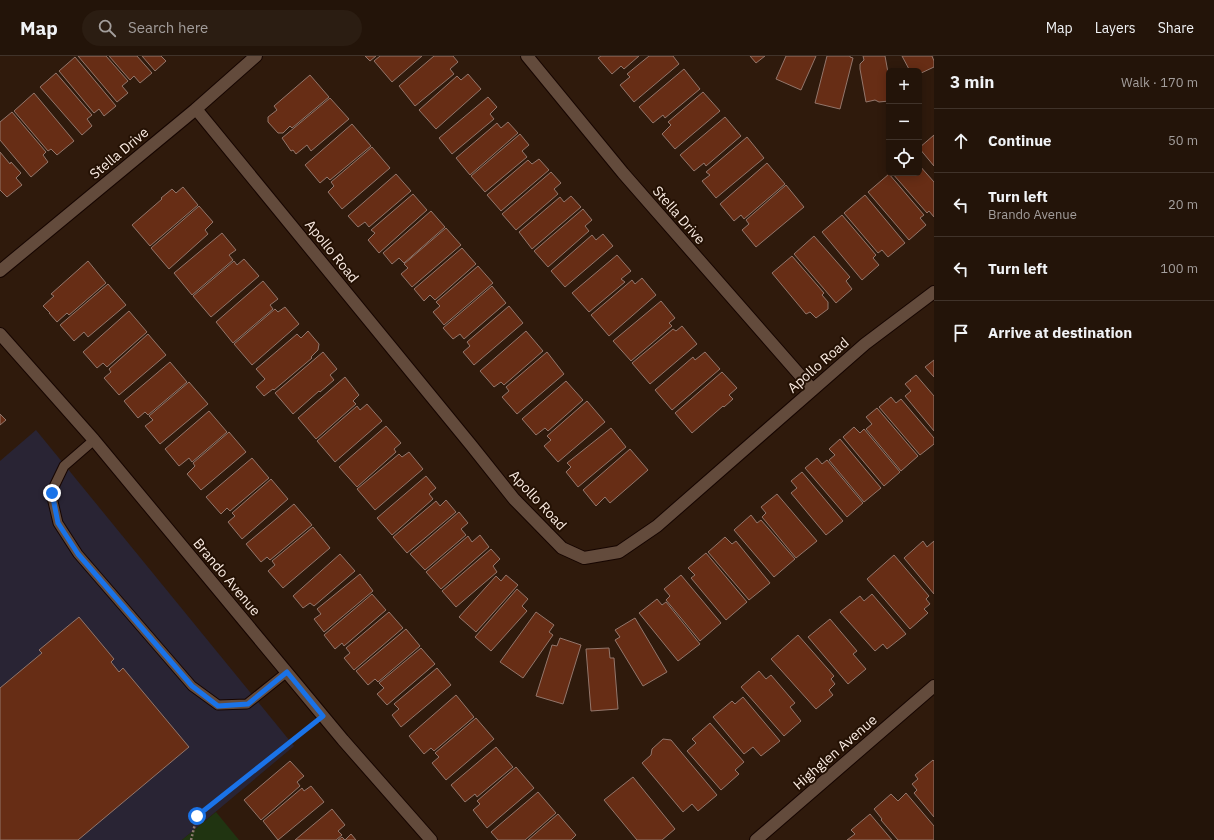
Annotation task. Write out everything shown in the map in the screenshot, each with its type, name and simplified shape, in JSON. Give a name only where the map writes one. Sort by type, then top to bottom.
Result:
[{"type":"street","name":"Stella Drive","points":[[0,271],[196,109],[256,56]]},
{"type":"street","name":"Stella Drive","points":[[527,56],[628,179],[812,389]]},
{"type":"street","name":"Apollo Road","points":[[196,109],[514,499],[562,548],[584,558],[619,552],[657,526],[865,344],[934,292]]},
{"type":"street","name":"Brando Avenue","points":[[0,334],[94,440],[323,716],[431,840]]},
{"type":"street","name":"Highglen Avenue","points":[[756,840],[934,686]]},
{"type":"lane","points":[[94,440],[64,466],[52,493],[58,523],[78,554],[192,686],[218,706],[248,704],[287,672]]},
{"type":"path","points":[[191,840],[197,816],[323,716]]},
{"type":"shaded area","points":[[36,430],[294,746],[182,840],[0,840],[0,461]]},
{"type":"green space","points":[[216,812],[239,840],[182,840]]},
{"type":"building","points":[[78,56],[106,56],[128,81],[122,86],[128,93],[117,102]]},
{"type":"building","points":[[109,56],[137,56],[152,73],[140,83],[134,76],[130,80]]},
{"type":"building","points":[[142,56],[161,56],[166,61],[155,71]]},
{"type":"building","points":[[365,56],[376,56],[370,61]]},
{"type":"building","points":[[380,56],[422,56],[392,82],[374,61]]},
{"type":"building","points":[[434,56],[453,56],[458,62],[450,69],[454,74],[415,106],[399,86]]},
{"type":"building","points":[[601,56],[639,56],[624,69],[621,66],[612,74],[598,58]]},
{"type":"building","points":[[649,56],[673,56],[679,64],[634,102],[620,85],[630,77],[627,74]]},
{"type":"building","points":[[750,56],[765,56],[756,63]]},
{"type":"building","points":[[786,56],[816,56],[801,90],[776,79]]},
{"type":"building","points":[[827,56],[850,56],[853,58],[840,109],[815,103]]},
{"type":"building","points":[[863,56],[885,56],[887,68],[886,101],[879,102],[875,100],[866,102],[860,69],[860,64],[864,60]]},
{"type":"building","points":[[902,56],[932,56],[934,61],[934,67],[922,73],[922,68],[908,68]]},
{"type":"building","points":[[75,57],[116,106],[104,116],[99,109],[94,113],[59,71]]},
{"type":"building","points":[[684,69],[700,89],[665,118],[663,115],[653,123],[639,107]]},
{"type":"building","points":[[56,73],[92,115],[87,119],[92,126],[82,135],[40,87]]},
{"type":"building","points":[[468,74],[481,89],[436,129],[419,110],[457,76],[461,80]]},
{"type":"building","points":[[310,75],[329,97],[292,128],[290,126],[283,133],[278,133],[268,122],[268,117],[277,110],[274,106]]},
{"type":"building","points":[[703,92],[720,111],[675,149],[662,134],[671,125],[668,122]]},
{"type":"building","points":[[34,93],[74,141],[57,155],[51,149],[48,151],[14,111]]},
{"type":"building","points":[[488,97],[497,107],[490,114],[494,119],[452,154],[439,138]]},
{"type":"building","points":[[330,98],[349,119],[311,151],[307,145],[296,154],[293,150],[291,151],[282,138]]},
{"type":"building","points":[[12,112],[46,152],[43,155],[48,162],[31,177],[0,140],[0,122]]},
{"type":"building","points":[[725,117],[741,136],[706,166],[704,163],[694,171],[680,155]]},
{"type":"building","points":[[508,122],[518,133],[470,175],[456,158],[497,123],[501,128]]},
{"type":"building","points":[[352,124],[371,146],[330,180],[327,177],[320,183],[305,165]]},
{"type":"building","points":[[520,134],[529,145],[522,151],[527,157],[485,192],[471,176]]},
{"type":"building","points":[[934,135],[934,166],[922,152],[922,145]]},
{"type":"building","points":[[747,137],[764,158],[716,198],[702,181],[710,175],[706,172]]},
{"type":"building","points":[[372,147],[390,168],[342,209],[328,192],[334,186],[331,182]]},
{"type":"building","points":[[0,152],[10,164],[11,162],[21,173],[16,178],[22,185],[7,197],[0,190]]},
{"type":"building","points":[[539,159],[549,170],[501,211],[487,195],[528,160],[532,164]]},
{"type":"building","points":[[767,163],[785,184],[744,219],[741,215],[734,221],[720,204]]},
{"type":"building","points":[[922,168],[934,182],[934,217],[929,211],[927,213],[895,176],[922,176]]},
{"type":"building","points":[[551,172],[561,183],[554,189],[558,194],[516,230],[502,214]]},
{"type":"building","points":[[396,174],[411,191],[369,227],[365,222],[358,227],[348,216]]},
{"type":"building","points":[[887,176],[891,176],[924,215],[920,218],[926,225],[909,240],[868,192]]},
{"type":"building","points":[[786,185],[804,207],[756,247],[742,230],[749,224],[746,220]]},
{"type":"building","points":[[183,187],[198,205],[150,246],[132,225],[172,189],[176,193]]},
{"type":"building","points":[[413,194],[427,210],[379,253],[368,240],[375,233],[371,230]]},
{"type":"building","points":[[865,195],[905,243],[888,257],[882,250],[878,253],[844,213]]},
{"type":"building","points":[[571,196],[581,207],[532,249],[519,232],[560,197],[564,202]]},
{"type":"building","points":[[199,206],[213,222],[205,230],[208,234],[169,269],[151,248]]},
{"type":"building","points":[[583,209],[592,220],[585,226],[589,231],[548,267],[534,251]]},
{"type":"building","points":[[431,211],[445,227],[404,263],[399,258],[392,264],[383,253]]},
{"type":"building","points":[[842,215],[876,255],[873,258],[879,265],[862,280],[822,232]]},
{"type":"building","points":[[446,228],[461,245],[412,287],[401,274],[408,268],[404,264]]},
{"type":"building","points":[[222,233],[236,250],[229,255],[233,260],[192,295],[174,273]]},
{"type":"building","points":[[603,234],[613,246],[565,287],[551,271],[592,235],[596,240]]},
{"type":"building","points":[[814,236],[850,277],[846,281],[852,289],[836,303],[794,254]]},
{"type":"building","points":[[462,248],[476,264],[435,300],[430,295],[424,301],[414,289]]},
{"type":"building","points":[[617,255],[631,271],[621,279],[625,282],[589,312],[572,293]]},
{"type":"building","points":[[792,256],[824,293],[822,295],[828,302],[828,309],[816,318],[810,312],[806,314],[772,273]]},
{"type":"building","points":[[244,259],[259,276],[211,317],[193,296],[234,261],[237,265]]},
{"type":"building","points":[[88,261],[106,283],[69,315],[67,313],[57,322],[43,306],[54,296],[51,294]]},
{"type":"building","points":[[478,266],[493,283],[444,325],[433,312],[440,306],[436,302]]},
{"type":"building","points":[[642,278],[656,295],[609,336],[591,315],[632,280],[635,284]]},
{"type":"building","points":[[263,281],[278,299],[270,305],[273,309],[233,343],[216,322]]},
{"type":"building","points":[[108,284],[126,305],[88,337],[84,332],[74,341],[60,325]]},
{"type":"building","points":[[492,286],[506,303],[464,339],[460,334],[453,339],[443,328]]},
{"type":"building","points":[[661,301],[675,318],[669,323],[672,326],[631,361],[613,341]]},
{"type":"building","points":[[509,306],[523,323],[474,365],[463,352],[470,346],[467,342]]},
{"type":"building","points":[[285,307],[299,324],[252,365],[234,344],[275,309],[278,312]]},
{"type":"building","points":[[129,311],[147,332],[107,367],[103,363],[97,368],[83,352]]},
{"type":"building","points":[[682,326],[697,344],[650,384],[632,363],[673,329],[676,331]]},
{"type":"building","points":[[308,331],[319,344],[318,350],[311,357],[312,358],[274,390],[273,389],[264,396],[256,387],[265,379],[256,369],[297,334],[301,338]]},
{"type":"building","points":[[526,331],[543,351],[504,385],[501,382],[494,387],[480,371]]},
{"type":"building","points":[[148,334],[166,355],[119,395],[104,378],[111,372],[109,369]]},
{"type":"building","points":[[323,352],[337,369],[330,375],[334,380],[293,414],[275,393]]},
{"type":"building","points":[[547,352],[564,374],[517,414],[502,397],[509,391],[506,387]]},
{"type":"building","points":[[705,352],[720,369],[672,410],[655,390],[693,357],[695,360]]},
{"type":"building","points":[[934,360],[934,377],[925,367]]},
{"type":"building","points":[[170,362],[187,382],[148,415],[145,412],[138,418],[124,401]]},
{"type":"building","points":[[722,372],[737,388],[729,395],[733,399],[692,433],[675,413]]},
{"type":"building","points":[[916,375],[934,396],[934,431],[905,396],[911,391],[905,384]]},
{"type":"building","points":[[345,377],[359,395],[353,401],[356,404],[316,439],[298,418]]},
{"type":"building","points":[[566,381],[583,400],[548,431],[545,428],[536,435],[522,419]]},
{"type":"building","points":[[189,382],[208,404],[160,444],[145,426],[153,420],[149,416]]},
{"type":"building","points":[[891,397],[896,403],[901,399],[934,438],[934,444],[920,455],[879,407]]},
{"type":"building","points":[[587,401],[605,422],[558,462],[544,446],[551,440],[547,436]]},
{"type":"building","points":[[367,404],[382,421],[335,462],[317,441],[357,406],[360,410]]},
{"type":"building","points":[[877,408],[918,456],[901,471],[866,429],[872,424],[866,417]]},
{"type":"building","points":[[209,411],[227,432],[192,462],[189,458],[179,466],[165,449]]},
{"type":"building","points":[[0,414],[6,420],[0,425]]},
{"type":"building","points":[[386,426],[401,443],[394,449],[396,452],[357,487],[339,467]]},
{"type":"building","points":[[854,427],[860,433],[864,429],[900,472],[884,486],[843,437]]},
{"type":"building","points":[[611,428],[626,447],[578,487],[566,472],[571,467],[567,463]]},
{"type":"building","points":[[229,432],[246,452],[201,490],[187,474],[195,466],[193,463]]},
{"type":"building","points":[[840,439],[881,488],[864,502],[829,460],[835,455],[829,449]]},
{"type":"building","points":[[630,449],[648,470],[610,503],[605,497],[596,506],[583,490]]},
{"type":"building","points":[[409,452],[423,469],[375,510],[357,489],[399,454],[402,457]]},
{"type":"building","points":[[252,458],[269,478],[230,511],[227,508],[221,514],[206,497]]},
{"type":"building","points":[[817,458],[822,464],[827,460],[863,503],[847,517],[805,468]]},
{"type":"building","points":[[802,472],[843,521],[826,535],[791,493],[797,488],[791,481]]},
{"type":"building","points":[[426,476],[436,488],[429,494],[433,499],[392,535],[377,518]]},
{"type":"building","points":[[271,479],[288,499],[242,539],[228,522],[235,516],[232,513]]},
{"type":"building","points":[[777,494],[817,541],[796,558],[762,517],[766,513],[761,507]]},
{"type":"building","points":[[446,500],[456,512],[407,553],[393,537],[436,501],[440,506]]},
{"type":"building","points":[[294,504],[312,525],[270,560],[267,557],[261,562],[246,544]]},
{"type":"building","points":[[459,512],[468,523],[461,529],[466,535],[425,570],[410,554]]},
{"type":"building","points":[[751,515],[757,523],[761,520],[795,559],[774,577],[734,530]]},
{"type":"building","points":[[313,527],[330,548],[283,588],[268,571],[275,565],[272,561]]},
{"type":"building","points":[[480,535],[489,547],[441,589],[426,572],[468,536],[472,542]]},
{"type":"building","points":[[725,537],[732,544],[736,541],[770,583],[749,600],[708,552]]},
{"type":"building","points":[[923,541],[927,547],[934,541],[934,594],[904,558]]},
{"type":"building","points":[[491,549],[500,559],[493,566],[497,572],[456,607],[442,591]]},
{"type":"building","points":[[706,553],[747,602],[726,620],[691,578],[695,575],[688,568]]},
{"type":"building","points":[[340,554],[355,571],[314,606],[310,603],[303,608],[293,596]]},
{"type":"building","points":[[894,555],[929,596],[926,599],[930,604],[924,609],[928,613],[910,629],[867,579]]},
{"type":"building","points":[[360,574],[373,591],[324,632],[314,619],[321,614],[317,609]]},
{"type":"building","points":[[506,575],[518,585],[476,632],[459,617],[496,576],[501,581]]},
{"type":"building","points":[[681,575],[721,623],[700,641],[666,600],[670,596],[664,589]]},
{"type":"building","points":[[517,589],[528,599],[522,606],[527,611],[491,651],[475,637]]},
{"type":"building","points":[[372,594],[386,610],[344,646],[342,643],[335,649],[324,635]]},
{"type":"building","points":[[872,594],[906,634],[887,649],[883,644],[875,651],[840,612],[860,596],[864,601]]},
{"type":"building","points":[[657,599],[662,605],[666,602],[700,644],[678,661],[639,613]]},
{"type":"building","points":[[389,612],[403,628],[354,670],[344,658],[350,653],[346,648]]},
{"type":"building","points":[[536,612],[554,625],[549,632],[553,635],[523,678],[500,662]]},
{"type":"building","points":[[79,617],[114,659],[111,662],[119,672],[123,668],[189,747],[78,840],[0,840],[0,688],[42,653],[39,650]]},
{"type":"building","points":[[635,618],[667,672],[643,686],[615,640],[620,637],[615,630]]},
{"type":"building","points":[[830,619],[857,651],[853,654],[866,669],[848,684],[808,637]]},
{"type":"building","points":[[406,629],[420,646],[378,682],[375,679],[368,685],[356,671]]},
{"type":"building","points":[[798,635],[834,676],[831,679],[835,684],[829,690],[833,695],[816,709],[771,659]]},
{"type":"building","points":[[560,638],[581,645],[563,704],[536,696],[552,645],[557,646]]},
{"type":"building","points":[[421,648],[435,664],[387,705],[377,694],[384,688],[379,683]]},
{"type":"building","points":[[609,648],[610,658],[614,658],[618,709],[591,711],[586,649]]},
{"type":"building","points":[[437,668],[451,685],[401,727],[392,715],[399,709],[394,704]]},
{"type":"building","points":[[759,671],[766,679],[771,675],[795,703],[790,707],[801,721],[784,736],[741,687]]},
{"type":"building","points":[[456,695],[474,717],[434,751],[431,748],[424,754],[409,736]]},
{"type":"building","points":[[743,697],[780,741],[761,756],[753,747],[744,754],[713,717],[732,701],[735,704]]},
{"type":"building","points":[[476,718],[494,739],[446,780],[432,763],[439,757],[435,753]]},
{"type":"building","points":[[710,723],[744,762],[735,770],[739,774],[721,790],[687,751],[696,743],[692,739]]},
{"type":"building","points":[[663,739],[671,740],[717,795],[698,811],[692,804],[683,812],[642,763],[651,755],[652,749]]},
{"type":"building","points":[[496,747],[513,767],[477,797],[475,794],[465,802],[451,785]]},
{"type":"building","points":[[933,760],[934,817],[914,793],[917,790],[912,784],[918,779],[915,775]]},
{"type":"building","points":[[290,761],[304,776],[297,782],[300,786],[261,820],[244,800]]},
{"type":"building","points":[[516,767],[534,788],[487,828],[473,810],[480,804],[477,801]]},
{"type":"building","points":[[633,777],[675,829],[662,840],[637,840],[604,800]]},
{"type":"building","points":[[311,786],[324,802],[278,840],[263,821],[302,788],[304,791]]},
{"type":"building","points":[[538,792],[556,813],[525,840],[498,840],[491,832]]},
{"type":"building","points":[[906,793],[934,826],[934,840],[898,840],[874,809],[891,794],[898,801]]},
{"type":"building","points":[[332,809],[345,825],[338,831],[342,835],[336,840],[295,840]]},
{"type":"building","points":[[558,814],[576,835],[571,840],[528,840]]},
{"type":"building","points":[[870,814],[892,840],[847,840],[855,834],[851,830]]},
{"type":"building","points":[[351,834],[356,840],[345,840]]},
{"type":"building","points":[[342,837],[345,840],[338,840]]},
{"type":"route","points":[[52,493],[58,523],[78,554],[192,686],[218,706],[248,704],[287,672],[323,716],[197,816]]}]
